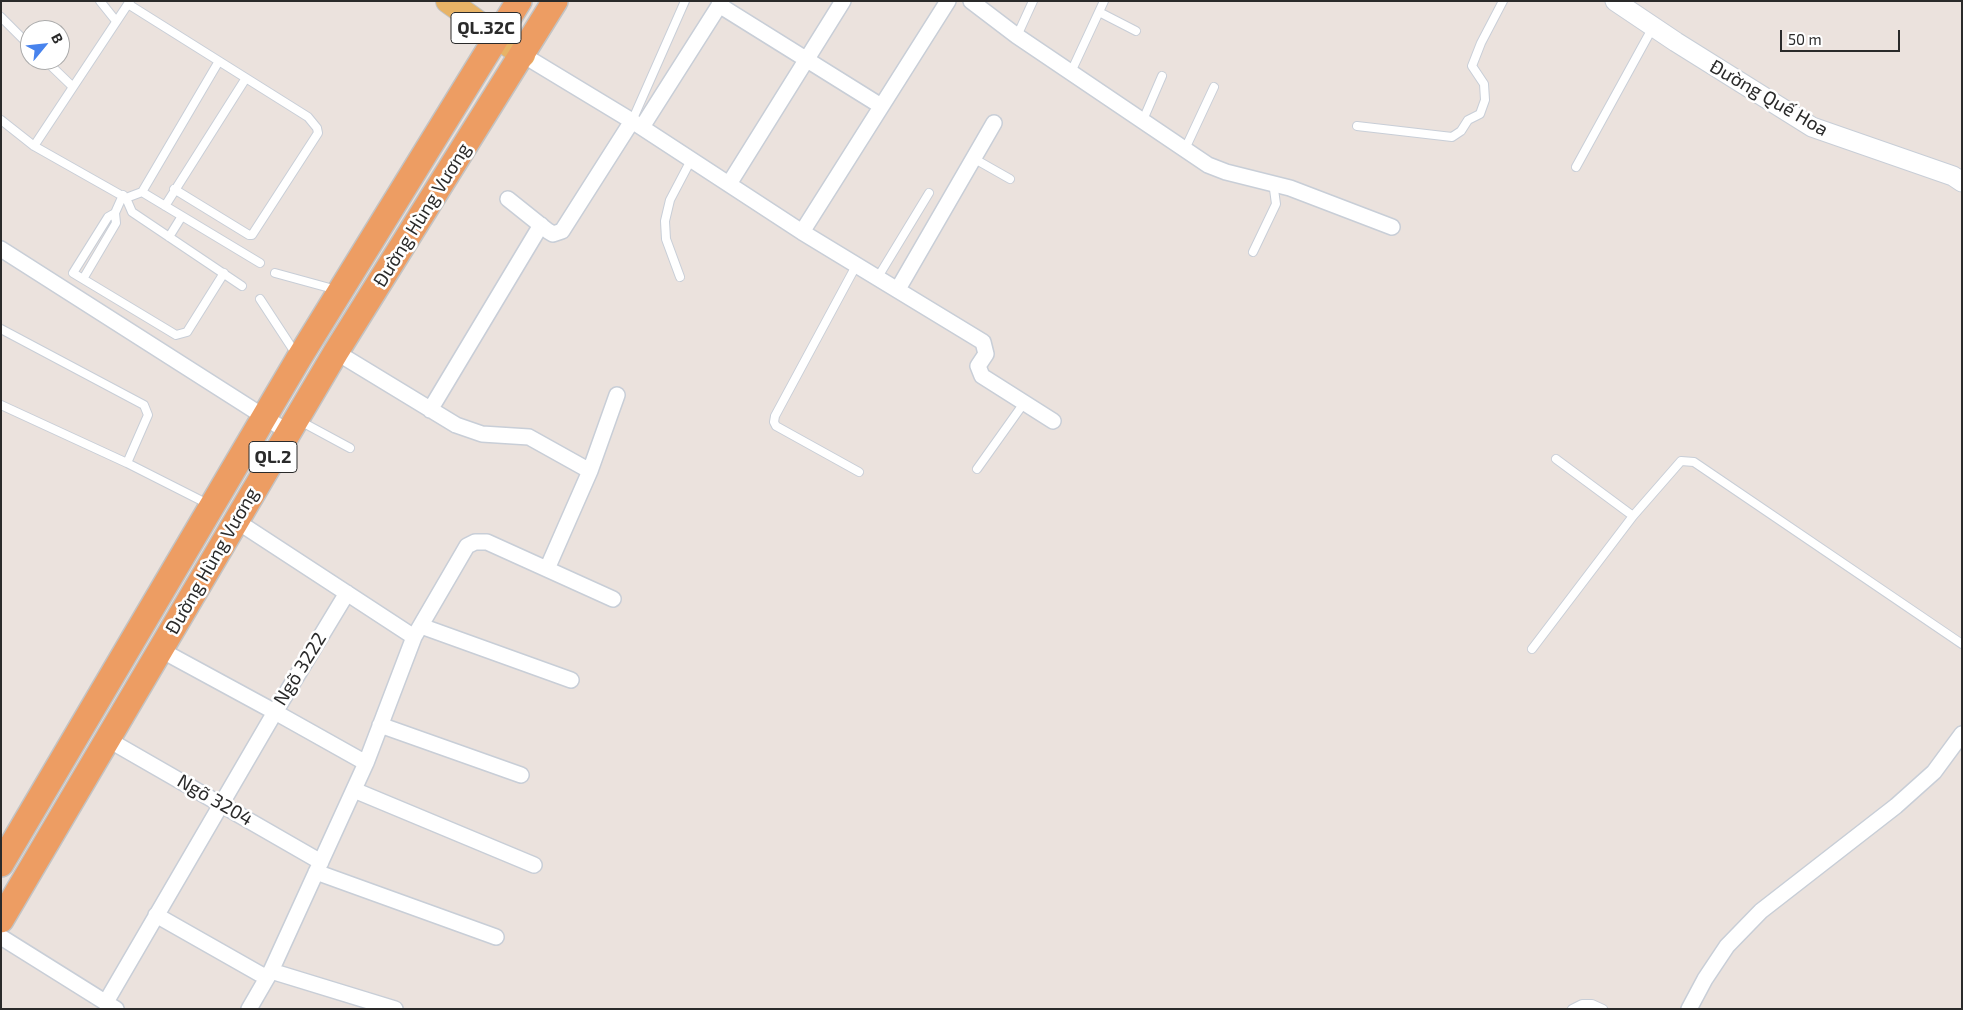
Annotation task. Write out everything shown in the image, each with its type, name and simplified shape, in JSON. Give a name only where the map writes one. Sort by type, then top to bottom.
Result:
[{"type":"highway","name":"Đường Hùng Vương","points":[[1,864],[339,291],[519,1]]},
{"type":"highway","name":"Đường Hùng Vương","points":[[1,920],[235,520],[336,352],[555,1]]},
{"type":"main road","name":"QL.32C","points":[[448,1],[523,55]]},
{"type":"street","points":[[729,184],[844,1]]},
{"type":"street","points":[[802,232],[948,1]]},
{"type":"street","points":[[971,1],[1017,36],[1208,165],[1226,172],[1272,182],[1392,227]]},
{"type":"street","name":"Đường Quế Hoa","points":[[1615,1],[1812,127],[1953,176],[1962,182]]},
{"type":"street","points":[[508,199],[553,234],[562,231],[720,3],[882,106]]},
{"type":"street","points":[[523,55],[637,124],[802,232],[983,342],[986,354],[978,366],[982,376],[1053,421]]},
{"type":"street","points":[[898,289],[994,123]]},
{"type":"street","points":[[430,410],[541,226]]},
{"type":"street","points":[[1,249],[264,417],[292,426]]},
{"type":"street","points":[[336,352],[430,410],[474,432],[529,437],[590,472]]},
{"type":"street","points":[[547,569],[590,472],[617,395]]},
{"type":"street","points":[[235,520],[348,593],[418,631],[571,680]]},
{"type":"street","points":[[249,1009],[269,974],[354,790],[418,631],[467,546],[475,542],[487,542],[613,599]]},
{"type":"street","name":"Ngõ 3222","points":[[160,649],[275,712],[348,593]]},
{"type":"street","points":[[1,937],[111,1005],[156,915],[275,712],[366,763]]},
{"type":"street","points":[[380,725],[520,775]]},
{"type":"street","points":[[1689,1009],[1726,946],[1761,910],[1896,806],[1934,772],[1962,734]]},
{"type":"street","name":"Ngõ 3204","points":[[107,738],[220,803],[319,867],[496,937]]},
{"type":"street","points":[[354,790],[534,865]]},
{"type":"street","points":[[156,915],[269,974],[395,1009]]},
{"type":"lane","points":[[100,1],[116,21]]},
{"type":"lane","points":[[637,124],[685,1]]},
{"type":"lane","points":[[1017,36],[1033,1]]},
{"type":"lane","points":[[1071,72],[1104,1]]},
{"type":"lane","points":[[1357,126],[1452,137],[1462,130],[1468,120],[1480,114],[1485,100],[1484,84],[1472,66],[1481,42],[1503,1]]},
{"type":"lane","points":[[34,146],[129,3],[308,117],[315,122],[318,133],[257,230],[249,235],[174,189]]},
{"type":"lane","points":[[1099,12],[1136,31]]},
{"type":"lane","points":[[1,17],[20,36]]},
{"type":"lane","points":[[1576,167],[1653,27]]},
{"type":"lane","points":[[142,192],[219,61]]},
{"type":"lane","points":[[55,70],[73,87]]},
{"type":"lane","points":[[1143,120],[1162,76]]},
{"type":"lane","points":[[165,206],[246,78]]},
{"type":"lane","points":[[1185,149],[1214,87]]},
{"type":"lane","points":[[1,133],[4,123],[34,146],[124,196],[132,212],[242,286]]},
{"type":"lane","points":[[973,158],[1010,179]]},
{"type":"lane","points":[[680,277],[666,239],[665,221],[670,200],[691,160]]},
{"type":"lane","points":[[1253,252],[1276,204],[1272,182]]},
{"type":"lane","points":[[224,273],[187,332],[182,335],[176,334],[73,273],[108,217],[115,213],[124,196],[142,192],[260,264]]},
{"type":"lane","points":[[878,277],[929,193]]},
{"type":"lane","points":[[83,279],[116,223],[115,213]]},
{"type":"lane","points":[[169,237],[182,216]]},
{"type":"lane","points":[[857,264],[775,416],[774,422],[776,426],[860,472]]},
{"type":"lane","points":[[275,273],[339,291]]},
{"type":"lane","points":[[260,298],[299,358]]},
{"type":"lane","points":[[1,329],[144,405],[148,415],[127,463]]},
{"type":"lane","points":[[977,469],[1024,403]]},
{"type":"lane","points":[[1,405],[127,463],[212,506]]},
{"type":"lane","points":[[292,426],[350,448]]},
{"type":"lane","points":[[1556,458],[1632,516]]},
{"type":"lane","points":[[1532,649],[1632,516],[1681,461],[1694,462],[1962,644]]},
{"type":"lane","points":[[1572,1009],[1582,1004],[1592,1004],[1603,1009]]}]
